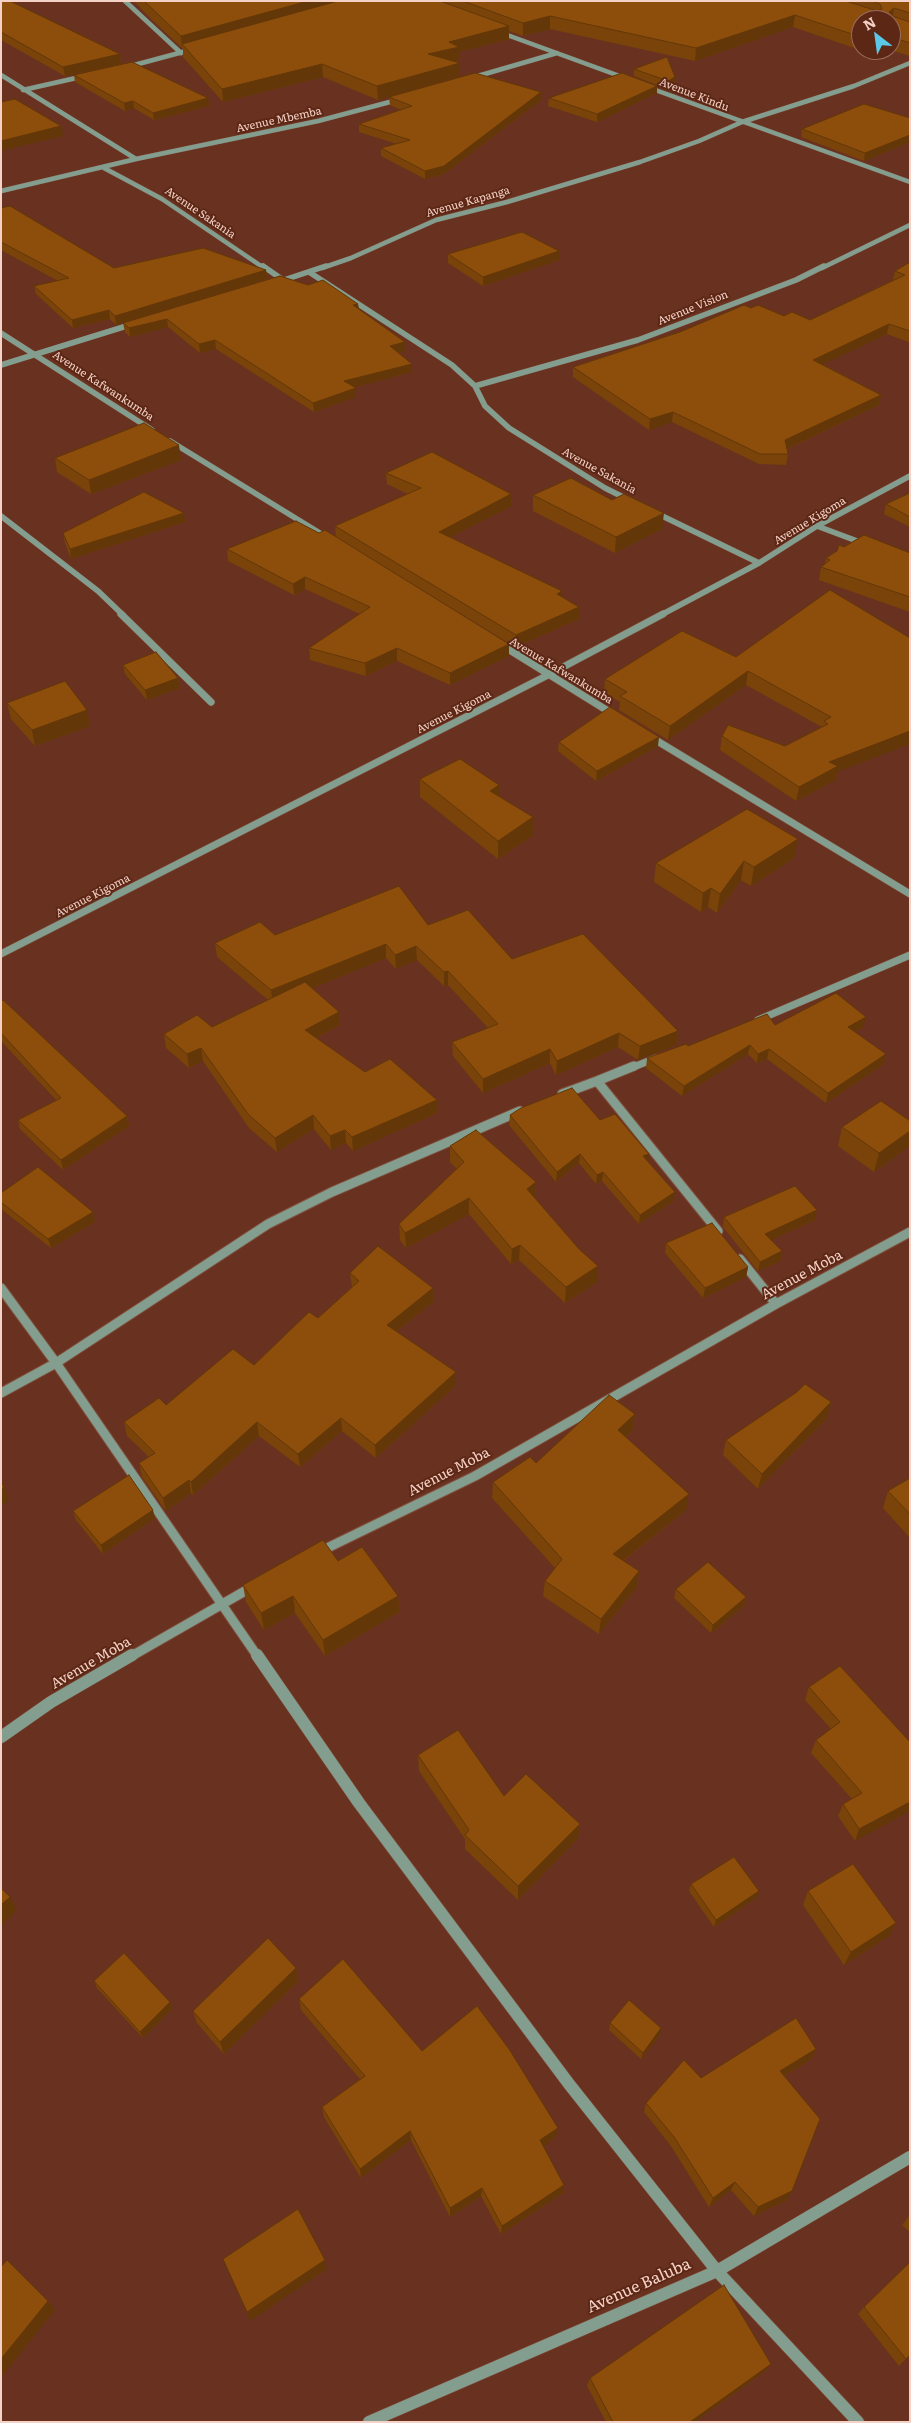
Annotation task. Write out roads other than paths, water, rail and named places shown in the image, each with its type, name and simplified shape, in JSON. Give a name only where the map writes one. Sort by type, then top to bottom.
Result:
[{"type":"street","points":[[125,1],[181,52]]},
{"type":"street","points":[[497,31],[631,81]]},
{"type":"street","points":[[124,67],[200,47]]},
{"type":"street","points":[[464,80],[557,53]]},
{"type":"street","name":"Avenue Kapanga","points":[[273,283],[351,258],[436,220],[507,202],[632,164],[699,141],[742,122],[854,86],[910,64]]},
{"type":"street","points":[[1,75],[136,159]]},
{"type":"street","points":[[23,90],[88,75]]},
{"type":"street","name":"Avenue Kindu","points":[[640,84],[910,182]]},
{"type":"street","name":"Avenue Mbemba","points":[[1,191],[136,159],[318,121],[407,97]]},
{"type":"street","name":"Avenue Sakania","points":[[104,168],[162,199],[282,280]]},
{"type":"street","name":"Avenue Vision","points":[[475,386],[638,340],[796,280],[910,225]]},
{"type":"street","name":"Avenue Sakania","points":[[309,272],[452,365],[475,386],[485,406],[509,428],[605,488],[639,505]]},
{"type":"street","points":[[1,365],[139,322]]},
{"type":"street","name":"Avenue Kafwankumba","points":[[1,333],[160,435],[329,539]]},
{"type":"street","name":"Avenue Kigoma","points":[[1,954],[548,675],[759,563],[817,526],[910,476]]},
{"type":"street","name":"Avenue Sakania","points":[[648,509],[759,563]]},
{"type":"street","points":[[1,516],[98,591],[211,702]]},
{"type":"street","points":[[817,526],[873,547]]},
{"type":"street","name":"Avenue Kafwankumba","points":[[489,638],[624,721]]},
{"type":"street","points":[[641,731],[910,894]]},
{"type":"street","points":[[753,1022],[910,955]]},
{"type":"street","points":[[556,1097],[667,1054]]},
{"type":"street","points":[[597,1081],[727,1242]]},
{"type":"street","points":[[1,1393],[56,1363],[268,1224],[332,1192],[532,1106]]},
{"type":"street","name":"Avenue Moba","points":[[311,1556],[475,1476],[776,1304],[910,1232]]},
{"type":"street","points":[[733,1250],[776,1304]]},
{"type":"street","points":[[1,1288],[56,1363],[221,1605],[359,1802],[522,2022],[717,2271],[858,2422]]},
{"type":"street","name":"Avenue Moba","points":[[1,1737],[51,1702],[261,1583]]},
{"type":"street","name":"Avenue Baluba","points":[[369,2422],[717,2271],[910,2157]]}]
